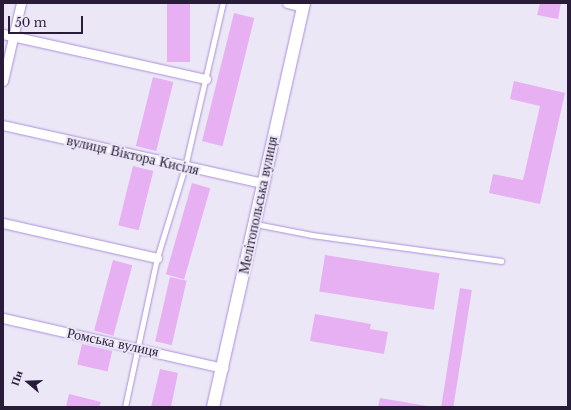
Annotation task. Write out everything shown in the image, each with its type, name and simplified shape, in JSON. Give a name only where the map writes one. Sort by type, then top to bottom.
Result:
[{"type":"main road","name":"Мелітопольська вулиця","points":[[213,407],[304,5]]},
{"type":"street","points":[[3,81],[21,3]]},
{"type":"street","points":[[287,3],[304,5]]},
{"type":"street","points":[[3,34],[206,79]]},
{"type":"street","name":"вулиця Віктора Кисіля","points":[[3,125],[263,183]]},
{"type":"street","points":[[3,223],[158,258]]},
{"type":"street","name":"Ромська вулиця","points":[[3,318],[139,347],[222,368]]},
{"type":"lane","points":[[125,407],[158,258],[186,167],[223,3]]},
{"type":"lane","points":[[254,223],[312,235],[501,261]]},
{"type":"building","points":[[167,3],[190,3],[190,62],[167,62]]},
{"type":"building","points":[[540,3],[561,3],[558,19],[537,15]]},
{"type":"building","points":[[234,13],[254,18],[222,146],[202,141]]},
{"type":"building","points":[[153,77],[173,82],[156,151],[136,146]]},
{"type":"building","points":[[514,81],[565,93],[540,204],[489,193],[493,174],[523,180],[540,106],[510,99]]},
{"type":"building","points":[[133,166],[153,171],[139,230],[118,225]]},
{"type":"building","points":[[192,183],[210,188],[184,280],[166,274]]},
{"type":"building","points":[[325,255],[440,273],[434,310],[319,292]]},
{"type":"building","points":[[113,260],[132,265],[113,336],[94,331]]},
{"type":"building","points":[[170,277],[187,281],[172,345],[155,341]]},
{"type":"building","points":[[460,288],[472,290],[453,407],[441,407]]},
{"type":"building","points":[[315,314],[371,324],[370,329],[388,332],[384,354],[310,341]]},
{"type":"building","points":[[82,344],[112,351],[107,371],[77,364]]},
{"type":"building","points":[[160,369],[178,373],[171,407],[151,407]]},
{"type":"building","points":[[69,394],[101,402],[99,407],[66,407]]},
{"type":"building","points":[[380,398],[427,406],[427,407],[378,407]]}]
